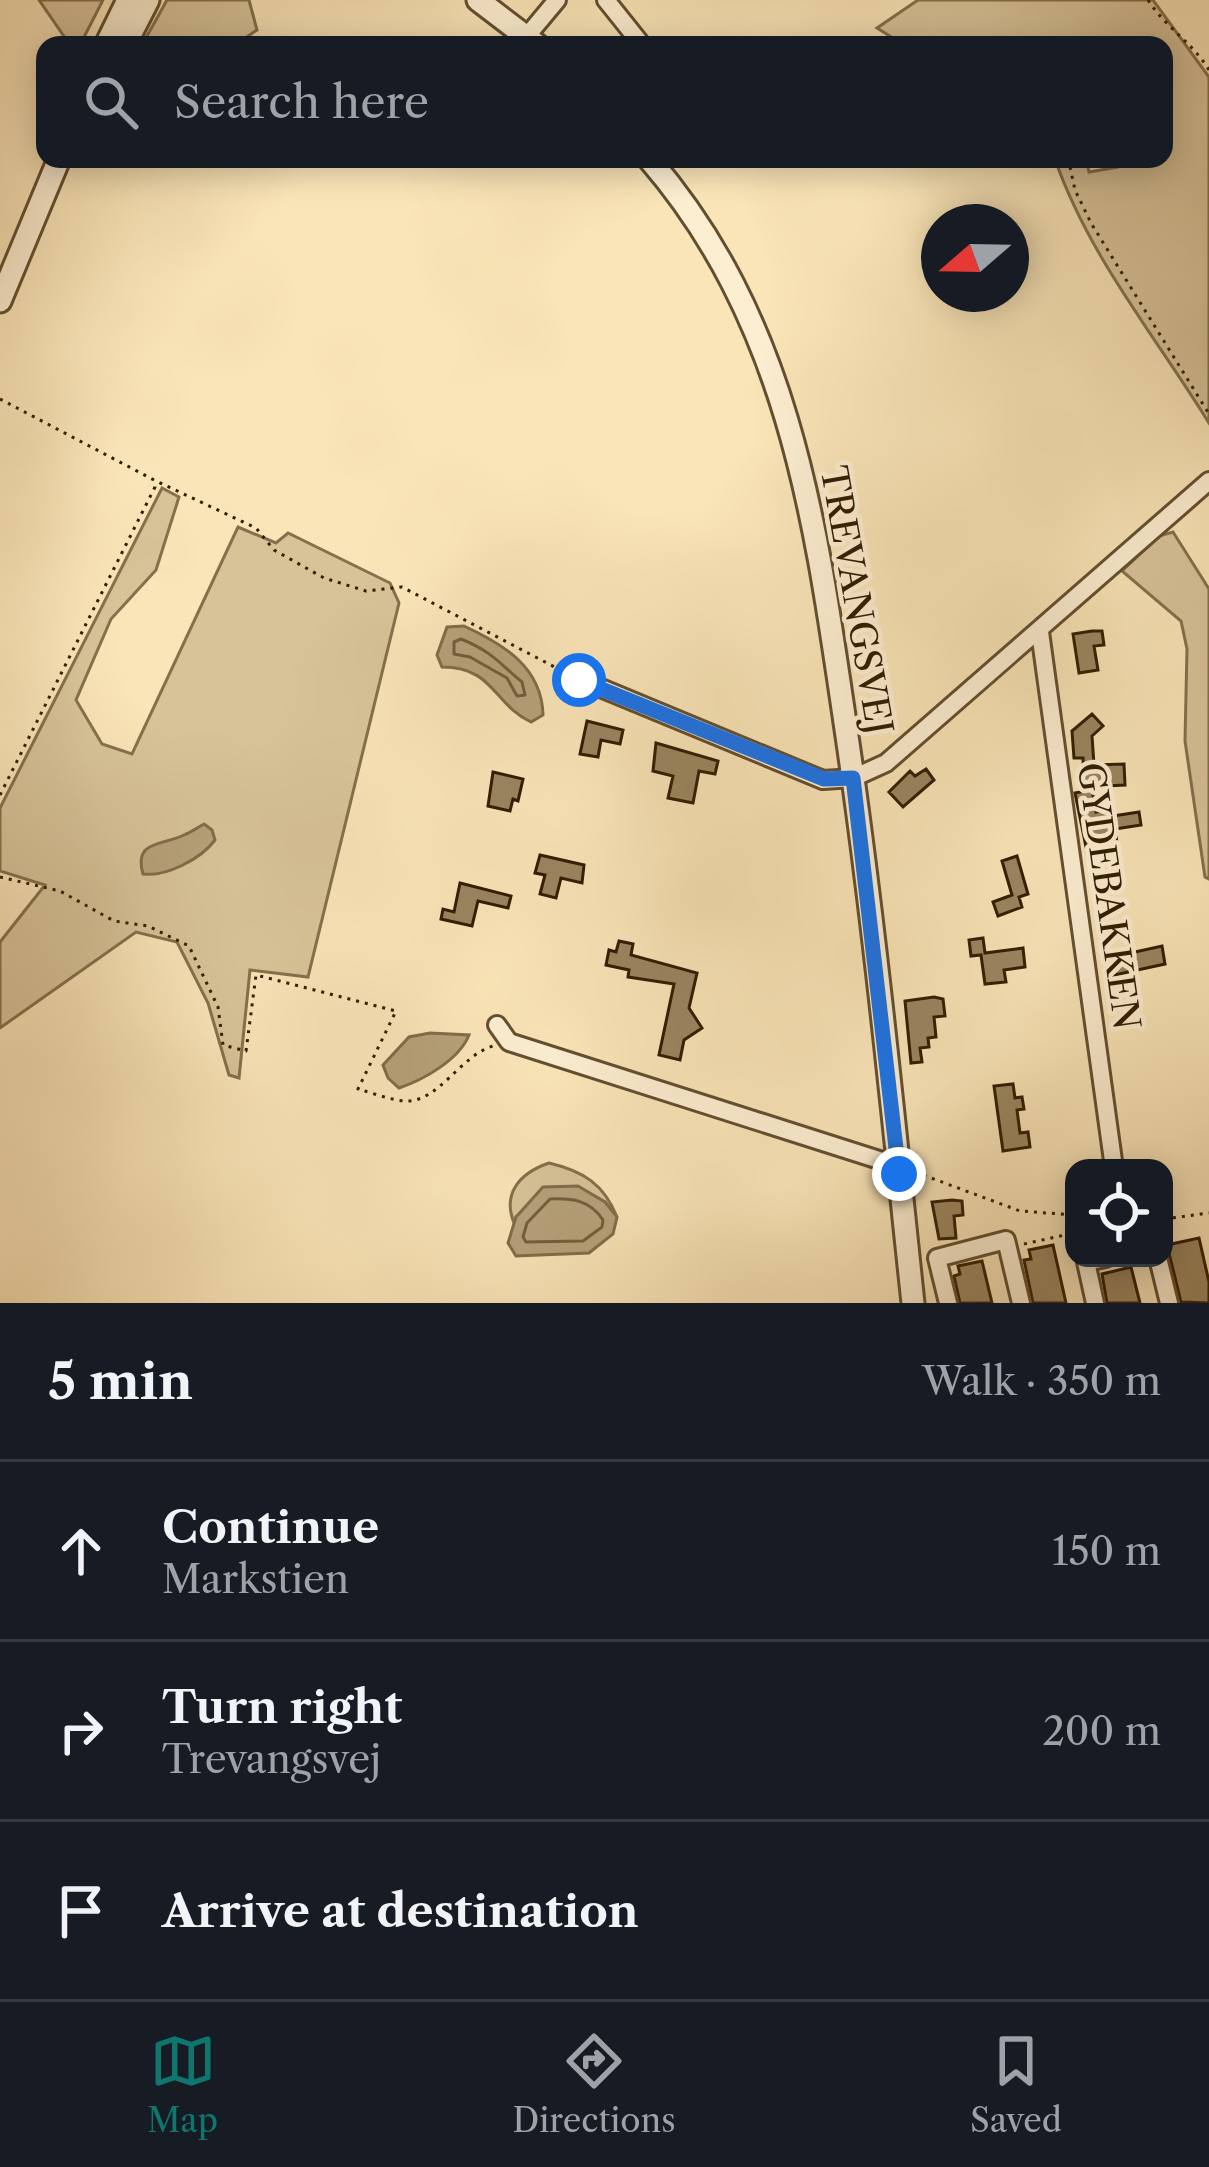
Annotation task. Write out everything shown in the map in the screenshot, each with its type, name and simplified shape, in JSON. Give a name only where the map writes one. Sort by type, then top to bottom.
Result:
[{"type":"street","points":[[110,36],[128,0]]},
{"type":"street","points":[[130,36],[148,0]]},
{"type":"street","points":[[478,0],[527,36]]},
{"type":"street","points":[[534,36],[557,0]]},
{"type":"street","points":[[606,0],[635,36]]},
{"type":"street","points":[[0,301],[58,168]]},
{"type":"street","name":"TREVANGSVEJ","points":[[655,168],[698,228],[764,351],[813,513],[853,778],[913,1303]]},
{"type":"street","points":[[579,680],[824,779],[853,778],[886,763],[1209,481]]},
{"type":"street","name":"GYDEBAKKEN","points":[[1040,632],[1113,1159]]},
{"type":"street","points":[[497,1025],[509,1042],[898,1166]]},
{"type":"street","points":[[948,1303],[937,1258],[1006,1240],[1021,1303]]},
{"type":"street","points":[[1087,1267],[1096,1303]]},
{"type":"street","points":[[1160,1267],[1169,1303]]},
{"type":"path","points":[[1148,0],[1164,25],[1197,49],[1209,70]]},
{"type":"path","points":[[1070,168],[1090,223],[1209,413]]},
{"type":"path","points":[[0,399],[256,528],[274,550],[324,578],[366,591],[402,587],[579,680]]},
{"type":"path","points":[[0,795],[155,487],[154,480]]},
{"type":"path","points":[[0,878],[60,891],[114,921],[148,926],[189,946],[218,1006],[223,1046],[246,1051],[256,975],[396,1011],[358,1089],[409,1102],[430,1092],[479,1050],[509,1042]]},
{"type":"path","points":[[898,1166],[1020,1210],[1065,1214]]},
{"type":"path","points":[[1173,1218],[1209,1213]]},
{"type":"path","points":[[1006,1240],[1017,1246],[1065,1235]]},
{"type":"shaded area","points":[[39,0],[103,0],[85,36],[64,36]]},
{"type":"shaded area","points":[[167,0],[249,0],[257,30],[248,36],[147,36]]},
{"type":"shaded area","points":[[918,0],[1153,0],[1209,77],[1209,423],[1104,262],[1059,168],[1088,168],[1089,172],[1173,168],[1173,36],[890,36],[877,28]]},
{"type":"shaded area","points":[[162,488],[179,497],[156,570],[111,619],[76,700],[102,744],[132,754],[238,527],[276,543],[288,533],[390,583],[399,603],[308,977],[250,970],[239,1078],[229,1075],[208,1003],[177,942],[136,932],[0,1028],[0,942],[45,885],[0,871],[0,808]]},
{"type":"shaded area","points":[[1173,532],[1209,589],[1209,879],[1185,741],[1187,649],[1181,621],[1122,571],[1159,536]]},
{"type":"shaded area","points":[[549,1163],[591,1181],[617,1217],[605,1202],[516,1217],[514,1223],[510,1202],[516,1186]]},
{"type":"water","points":[[464,626],[506,649],[528,670],[543,715],[531,722],[472,673],[442,667],[437,655],[447,627]]},
{"type":"water","points":[[204,824],[215,840],[201,854],[172,870],[143,874],[146,849]]},
{"type":"water","points":[[469,1035],[439,1068],[399,1088],[383,1065],[409,1037]]},
{"type":"water","points":[[578,1186],[605,1202],[617,1217],[613,1234],[589,1253],[516,1256],[508,1243],[516,1217],[543,1187]]},
{"type":"building","points":[[1102,631],[1104,645],[1094,646],[1098,670],[1079,673],[1073,634]]},
{"type":"building","points":[[1092,714],[1103,726],[1092,736],[1094,765],[1124,764],[1125,785],[1084,787],[1083,758],[1074,758],[1072,731]]},
{"type":"building","points":[[587,721],[623,730],[620,744],[601,740],[598,757],[580,754]]},
{"type":"building","points":[[656,743],[718,761],[715,774],[699,771],[693,803],[668,798],[673,776],[653,771]]},
{"type":"building","points":[[926,769],[934,780],[903,807],[889,792],[910,771],[915,776]]},
{"type":"building","points":[[493,772],[523,779],[518,801],[513,799],[510,811],[488,806]]},
{"type":"building","points":[[1092,790],[1096,812],[1112,809],[1113,816],[1139,812],[1141,825],[1115,829],[1118,850],[1088,857],[1075,793]]},
{"type":"building","points":[[540,855],[584,865],[582,883],[561,878],[556,898],[540,894],[545,875],[535,873]]},
{"type":"building","points":[[1017,856],[1028,894],[1019,897],[1022,907],[998,916],[993,902],[1012,895],[1002,861]]},
{"type":"building","points":[[460,883],[511,896],[508,908],[478,901],[472,926],[441,919],[443,909],[454,912]]},
{"type":"building","points":[[983,938],[985,953],[1023,948],[1025,967],[1004,970],[1006,982],[985,984],[981,955],[971,956],[969,940]]},
{"type":"building","points":[[619,941],[633,944],[631,955],[697,973],[689,1008],[702,1028],[684,1040],[680,1060],[659,1055],[674,984],[628,977],[629,970],[606,965],[609,950],[616,952]]},
{"type":"building","points":[[1162,946],[1165,964],[1110,976],[1108,958]]},
{"type":"building","points":[[943,999],[945,1016],[934,1017],[936,1037],[928,1038],[929,1047],[920,1048],[922,1062],[911,1063],[905,1001]]},
{"type":"building","points":[[1013,1084],[1015,1098],[1022,1097],[1024,1109],[1017,1110],[1020,1133],[1028,1132],[1030,1147],[1003,1151],[994,1086]]},
{"type":"building","points":[[962,1201],[963,1215],[954,1216],[956,1238],[939,1239],[932,1202]]},
{"type":"building","points":[[1199,1238],[1209,1303],[1181,1302],[1172,1267],[1173,1244]]},
{"type":"building","points":[[1053,1245],[1066,1303],[1033,1303],[1024,1260],[1031,1259],[1029,1250]]},
{"type":"building","points":[[982,1261],[992,1303],[960,1303],[954,1276],[960,1274],[958,1266]]},
{"type":"building","points":[[1131,1267],[1140,1303],[1107,1303],[1102,1274]]},
{"type":"route","points":[[579,680],[824,779],[853,778],[899,1174]]}]
